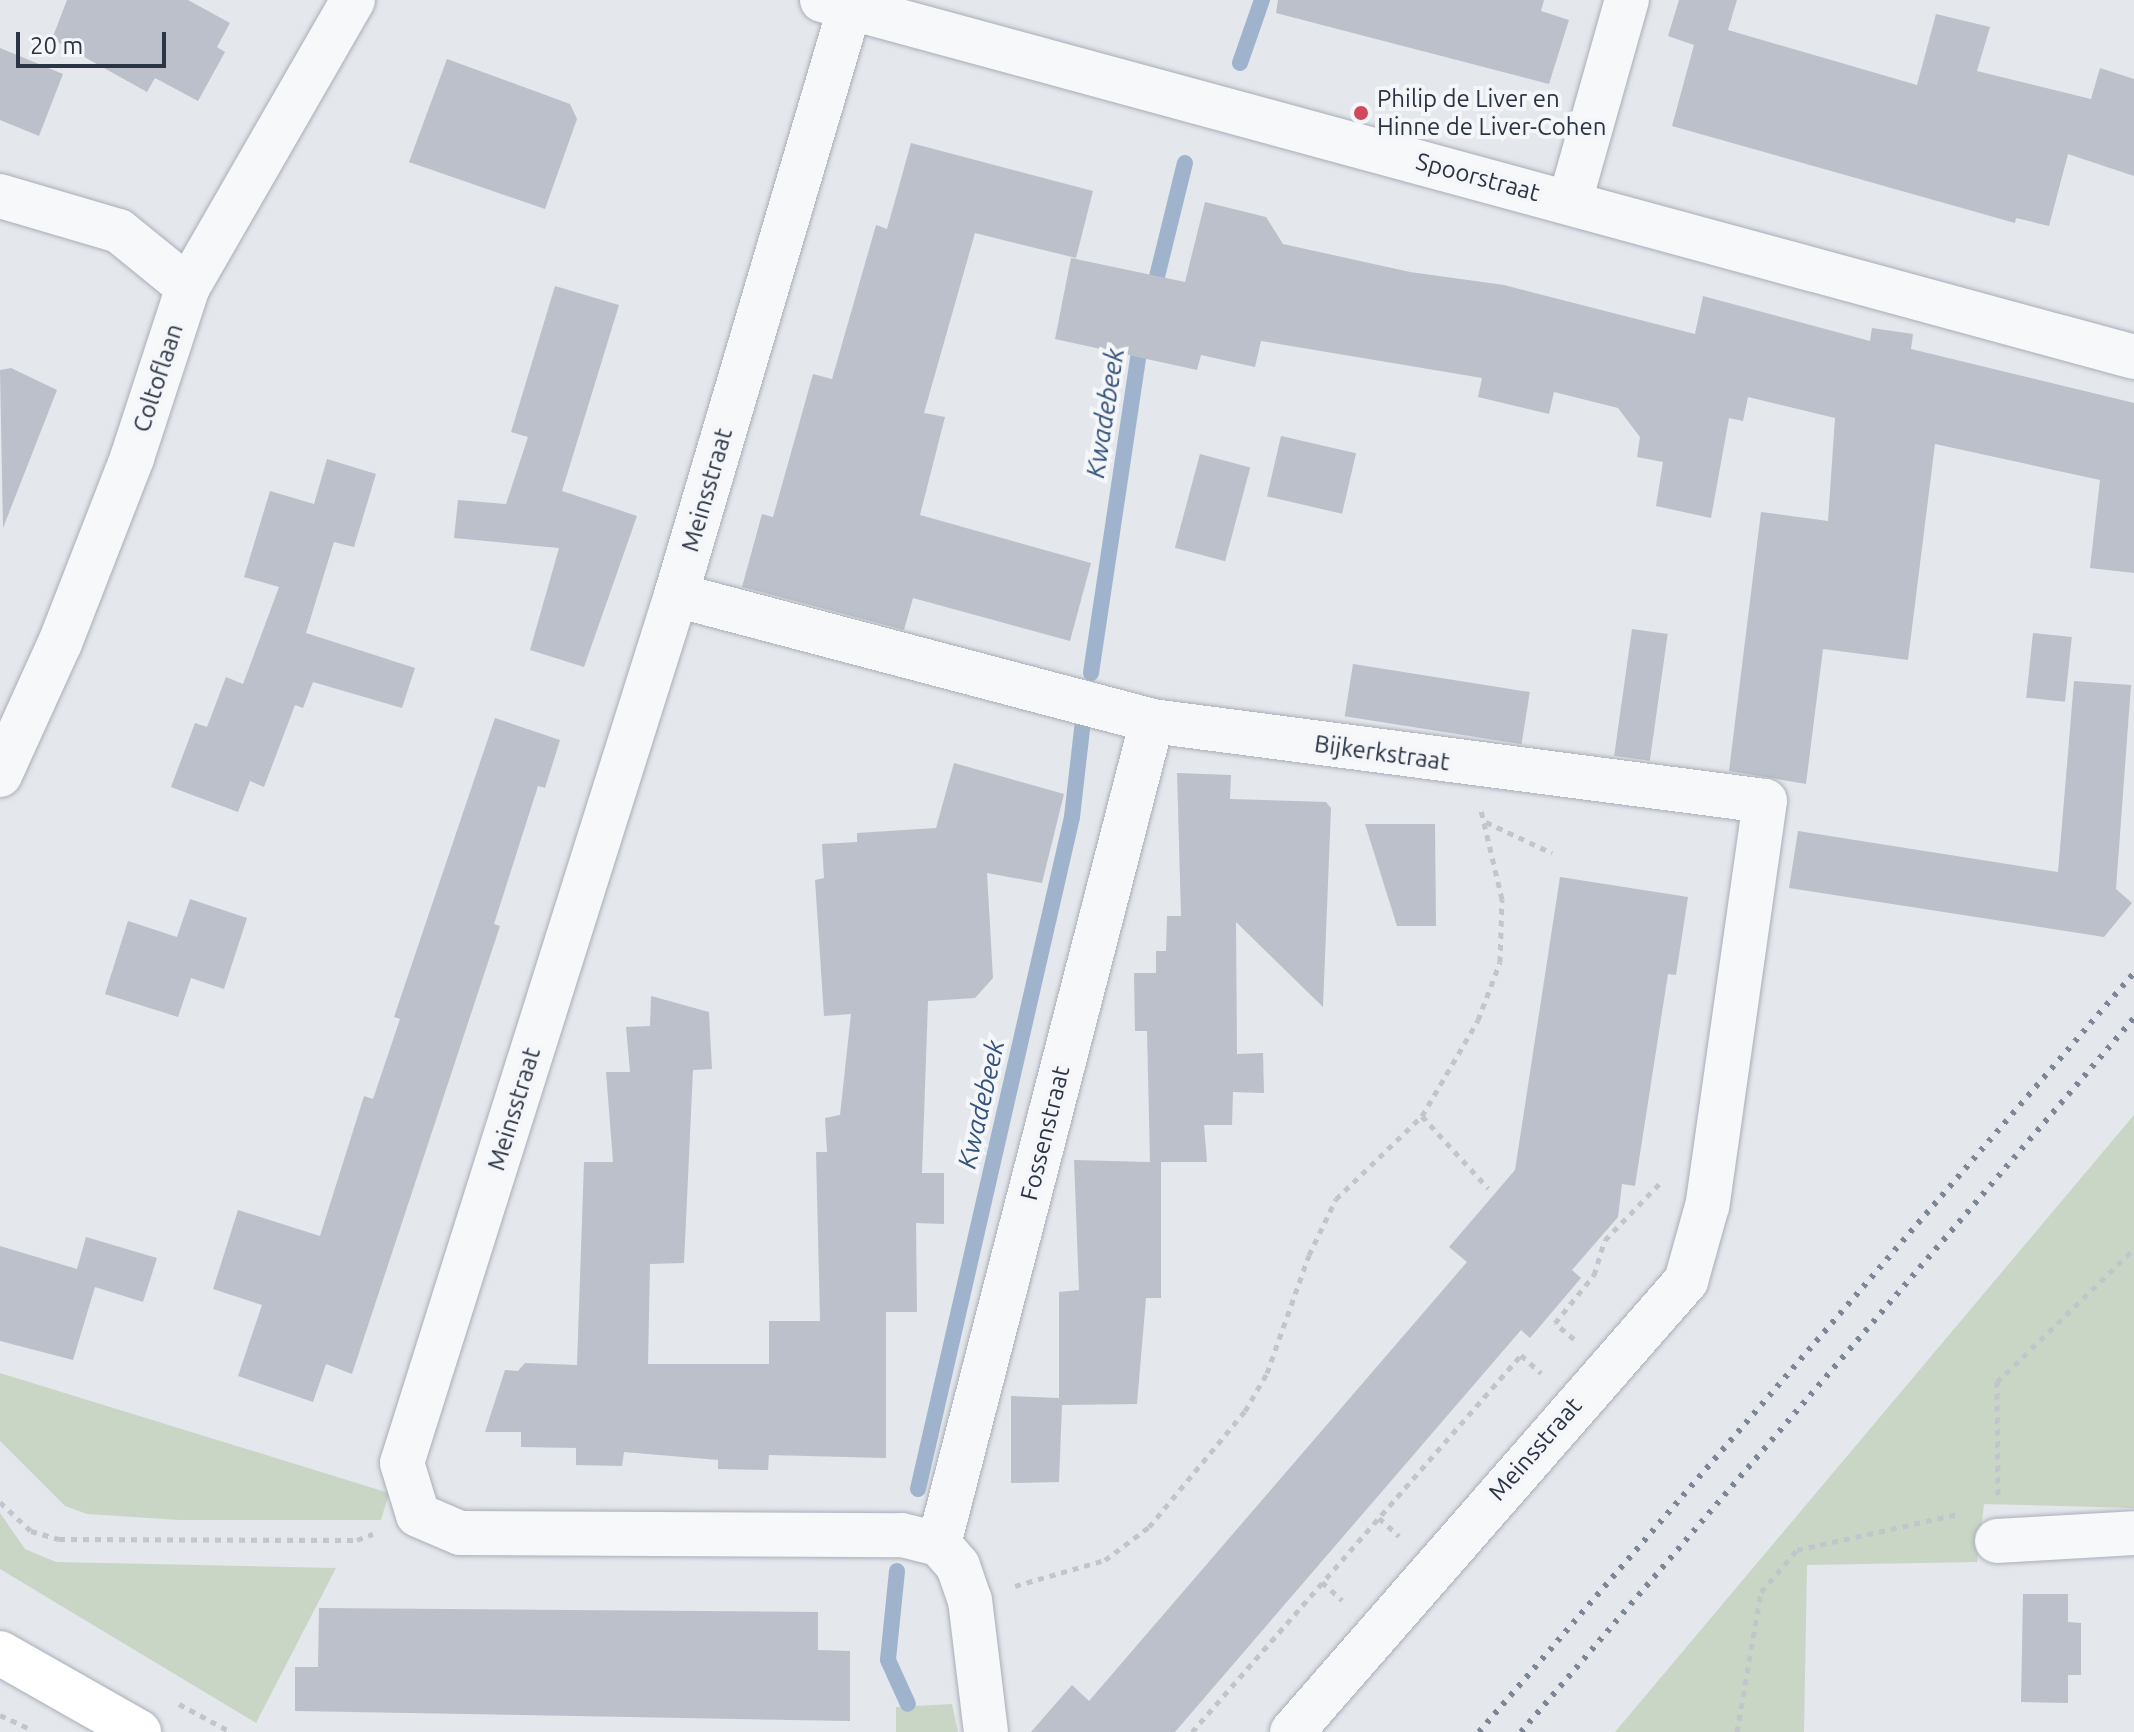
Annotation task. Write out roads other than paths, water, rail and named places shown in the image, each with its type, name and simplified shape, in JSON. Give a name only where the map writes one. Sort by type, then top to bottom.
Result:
[{"type":"street","name":"Coltoflaan","points":[[0,775],[126,472],[188,287],[353,0]]},
{"type":"street","points":[[1570,201],[1627,0]]},
{"type":"street","name":"Spoorstraat","points":[[835,5],[1570,201],[2134,357]]},
{"type":"street","name":"Meinsstraat","points":[[835,5],[676,595],[402,1463],[418,1515],[460,1533],[902,1535],[939,1544]]},
{"type":"street","points":[[0,196],[119,231],[188,287]]},
{"type":"street","name":"Bijkerkstraat","points":[[676,595],[1152,721],[1464,765],[1765,801],[1717,1137]]},
{"type":"street","name":"Fossenstraat","points":[[939,1544],[1152,721]]},
{"type":"street","name":"Meinsstraat","points":[[1292,1732],[1686,1281],[1701,1241],[1717,1137]]},
{"type":"street","points":[[1998,1527],[2134,1533]]},
{"type":"street","points":[[939,1544],[958,1566],[970,1600],[986,1732]]},
{"type":"street","points":[[0,1653],[139,1732]]},
{"type":"waterway","name":"Kwadebeek","points":[[1240,63],[1262,0]]},
{"type":"waterway","name":"Kwadebeek","points":[[1152,297],[1185,163]]},
{"type":"waterway","name":"Kwadebeek","points":[[1091,673],[1141,339]]},
{"type":"waterway","name":"Kwadebeek","points":[[918,1489],[1072,817],[1082,729]]},
{"type":"waterway","name":"Kwadebeek","points":[[897,1571],[888,1660],[908,1704]]},
{"type":"railway","points":[[1479,1732],[2134,973]]},
{"type":"railway","points":[[1521,1732],[2134,1018]]},
{"type":"place","name":"Philip de Liver en Hinne de Liver-Cohen","points":[[1361,113]]}]
